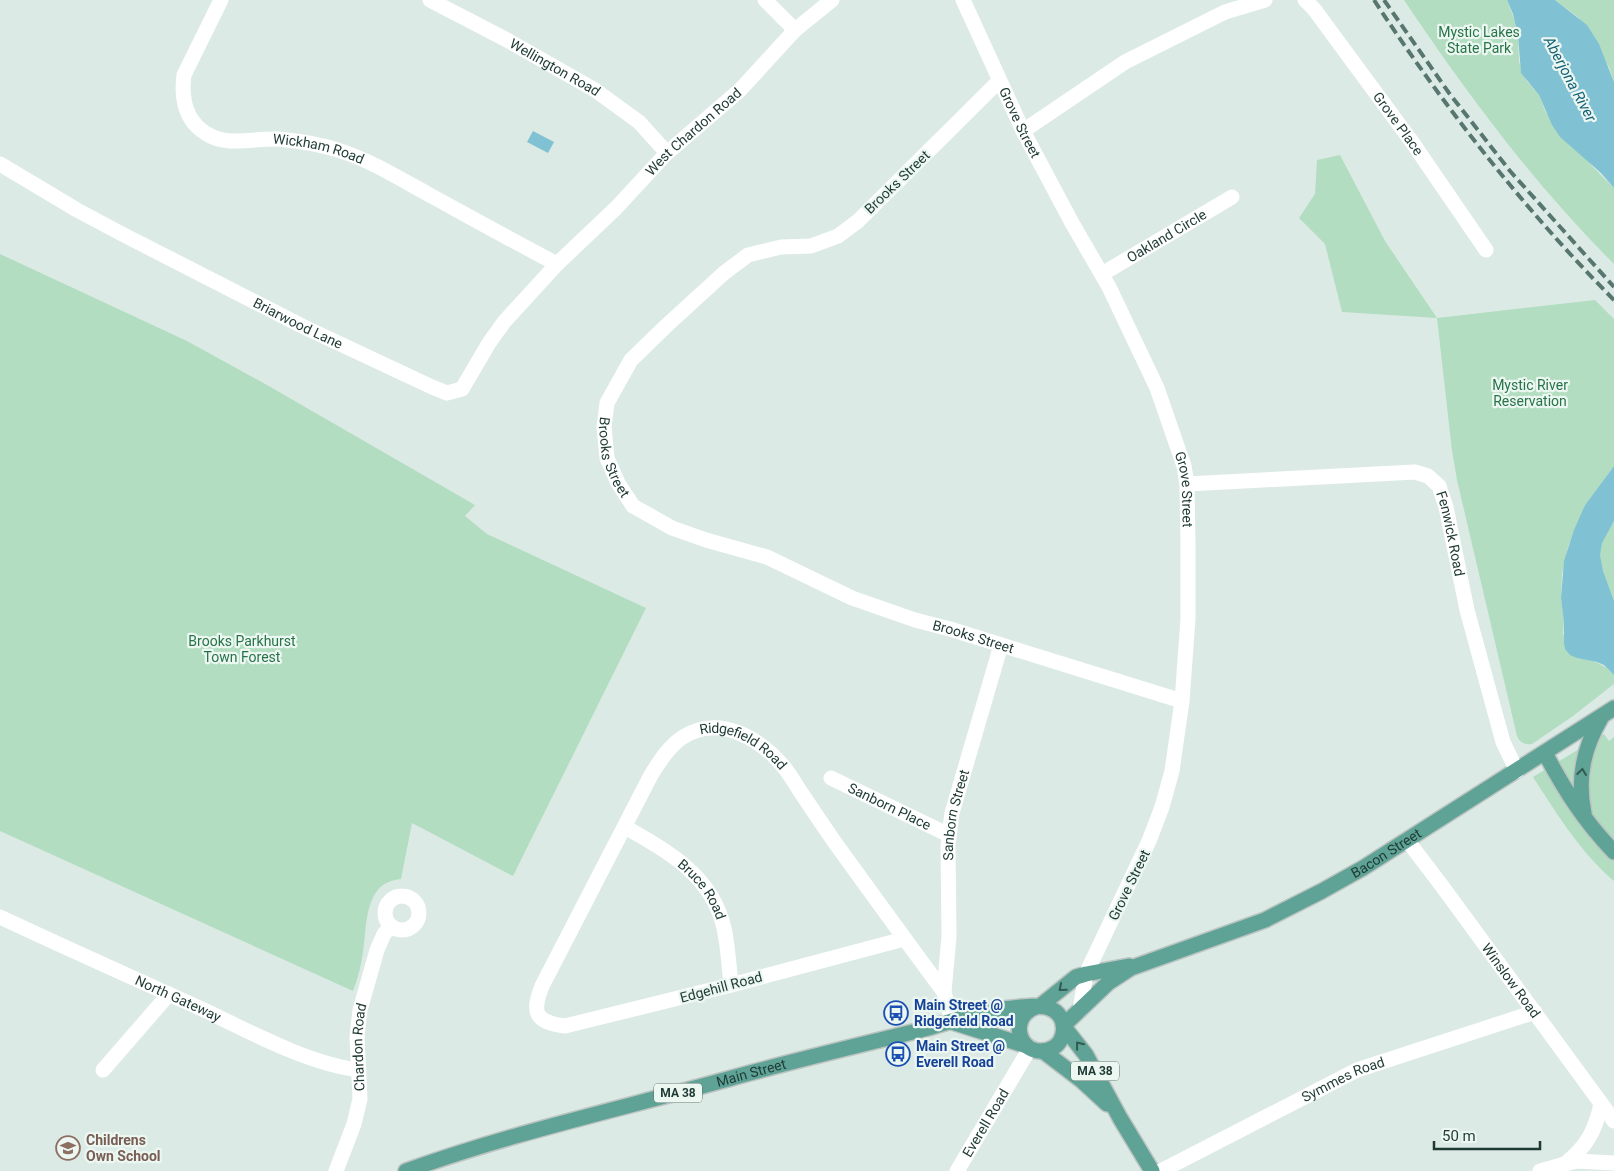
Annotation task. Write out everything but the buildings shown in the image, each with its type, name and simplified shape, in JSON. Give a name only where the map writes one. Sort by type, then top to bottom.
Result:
[{"type":"main road","name":"Bacon Street","points":[[1038,1006],[1070,981],[1086,974],[1140,964],[1230,934],[1272,917],[1345,879],[1518,771],[1608,712]]},
{"type":"main road","points":[[1585,820],[1580,789],[1582,768],[1588,747],[1608,712]]},
{"type":"main road","points":[[1545,753],[1585,820],[1614,852]]},
{"type":"main road","name":"Bacon Street","points":[[1064,1026],[1108,983],[1140,964]]},
{"type":"main road","points":[[1038,1006],[1024,1014],[1020,1021],[1019,1034],[1033,1048],[1049,1050],[1058,1043],[1063,1035],[1064,1026]]},
{"type":"main road","name":"Main Street","points":[[406,1171],[436,1166],[540,1129],[800,1059],[997,1010],[1038,1006]]},
{"type":"main road","name":"MA 38","points":[[1038,1006],[1048,1007],[1056,1011],[1061,1017],[1064,1026],[1086,1055],[1120,1118],[1152,1171]]},
{"type":"main road","name":"MA 38","points":[[952,1022],[1033,1048],[1090,1088],[1120,1118]]},
{"type":"street","name":"Wickham Road","points":[[221,0],[184,75],[184,102],[188,114],[195,125],[207,134],[227,141],[276,139],[307,142],[342,151],[384,171],[556,264]]},
{"type":"street","name":"Wellington Road","points":[[430,0],[507,40],[595,90],[639,122],[667,153]]},
{"type":"street","points":[[765,0],[796,30]]},
{"type":"street","name":"West Chardon Road","points":[[556,264],[616,208],[667,153],[740,90],[796,30],[832,0]]},
{"type":"street","name":"Grove Street","points":[[963,0],[1023,131],[1102,274],[1157,388],[1184,466],[1187,484],[1188,619],[1182,701],[1172,771],[1158,819],[1140,863],[1086,974],[1080,1010]]},
{"type":"street","points":[[1023,131],[1125,62],[1225,6],[1265,0]]},
{"type":"street","name":"Grove Place","points":[[1305,0],[1314,9],[1412,142],[1486,250]]},
{"type":"street","name":"Brooks Street","points":[[999,81],[858,221],[838,236],[811,246],[781,246],[748,255],[724,273],[631,360],[607,403],[604,427],[607,458],[625,496],[633,506],[672,528],[706,540],[767,557],[832,589],[915,620],[1182,701]]},
{"type":"street","name":"Briarwood Lane","points":[[0,164],[77,210],[130,238],[312,331],[447,393],[462,389],[499,329],[556,264]]},
{"type":"street","name":"Oakland Circle","points":[[1102,274],[1232,197]]},
{"type":"street","name":"Fenwick Road","points":[[1187,484],[1415,472],[1428,476],[1438,486],[1446,507],[1468,610],[1503,742],[1518,771]]},
{"type":"street","name":"Sanborn Street","points":[[944,992],[949,936],[949,835],[954,802],[1001,645]]},
{"type":"street","name":"Ridgefield Road","points":[[539,1017],[536,1010],[536,1001],[542,986],[651,774],[670,748],[682,738],[710,728],[725,729],[756,741],[784,767],[830,836],[944,992],[952,1022]]},
{"type":"street","name":"Sanborn Place","points":[[831,778],[949,835]]},
{"type":"street","name":"Bruce Road","points":[[624,827],[670,852],[702,883],[716,906],[724,928],[731,985]]},
{"type":"street","name":"Winslow Road","points":[[1408,840],[1614,1121]]},
{"type":"street","name":"North Gateway","points":[[0,917],[310,1057],[335,1066],[359,1070]]},
{"type":"street","name":"Chardon Road","points":[[336,1171],[358,1111],[360,1087],[357,1037],[360,1010],[377,950],[384,934],[391,926]]},
{"type":"street","name":"Edgehill Road","points":[[539,1017],[552,1024],[565,1026],[731,985],[904,939]]},
{"type":"street","points":[[103,1070],[169,994]]},
{"type":"street","name":"Symmes Road","points":[[1160,1171],[1357,1070],[1535,1012]]},
{"type":"street","name":"Everell Road","points":[[957,1171],[1033,1048]]},
{"type":"street","points":[[1565,1164],[1587,1142],[1596,1125],[1601,1104]]},
{"type":"street","points":[[1540,1171],[1565,1164],[1587,1161],[1614,1163]]},
{"type":"green space","name":"Mystic Lakes State Park","points":[[1404,0],[1507,0],[1516,24],[1519,62],[1526,80],[1539,95],[1546,113],[1592,166],[1614,188],[1614,264],[1529,170],[1452,70]]},
{"type":"green space","points":[[1555,0],[1614,0],[1614,82],[1609,67],[1579,18]]},
{"type":"green space","points":[[1340,155],[1385,241],[1437,318],[1342,312],[1325,244],[1299,218],[1315,194],[1317,160]]},
{"type":"green space","name":"Brooks Parkhurst Town Forest","points":[[0,254],[187,341],[475,505],[465,516],[487,534],[646,608],[513,876],[412,823],[401,879],[384,884],[373,897],[370,905],[361,962],[353,991],[0,831]]},
{"type":"green space","name":"Mystic River Reservation","points":[[1595,300],[1614,319],[1614,466],[1585,505],[1568,547],[1562,574],[1561,598],[1564,623],[1563,634],[1577,658],[1602,665],[1614,675],[1614,684],[1573,716],[1532,744],[1523,743],[1517,736],[1457,480],[1437,318]]},
{"type":"green space","points":[[1614,521],[1614,601],[1601,565],[1600,550],[1602,542]]},
{"type":"green space","points":[[1604,734],[1609,741],[1614,737],[1614,881],[1590,858],[1560,819],[1533,777]]},
{"type":"water","name":"Aberjona River","points":[[1507,0],[1555,0],[1587,25],[1599,44],[1614,82],[1614,188],[1601,173],[1560,137],[1552,125],[1539,95],[1521,73],[1518,35],[1513,14]]},
{"type":"water","points":[[533,131],[554,142],[548,153],[527,142]]},
{"type":"water","points":[[1614,466],[1614,521],[1602,543],[1600,555],[1603,571],[1614,601],[1614,675],[1604,665],[1577,658],[1570,655],[1565,649],[1561,598],[1564,561],[1574,530],[1585,505]]},
{"type":"railway","points":[[1374,0],[1428,79],[1487,156],[1548,230],[1614,300]]},
{"type":"railway","points":[[1384,0],[1449,93],[1510,171],[1614,287]]},
{"type":"place","name":"Main Street @ Ridgefield Road","points":[[896,1013]]},
{"type":"place","name":"Main Street @ Everell Road","points":[[898,1054]]},
{"type":"place","name":"Childrens Own School","points":[[68,1148]]}]
